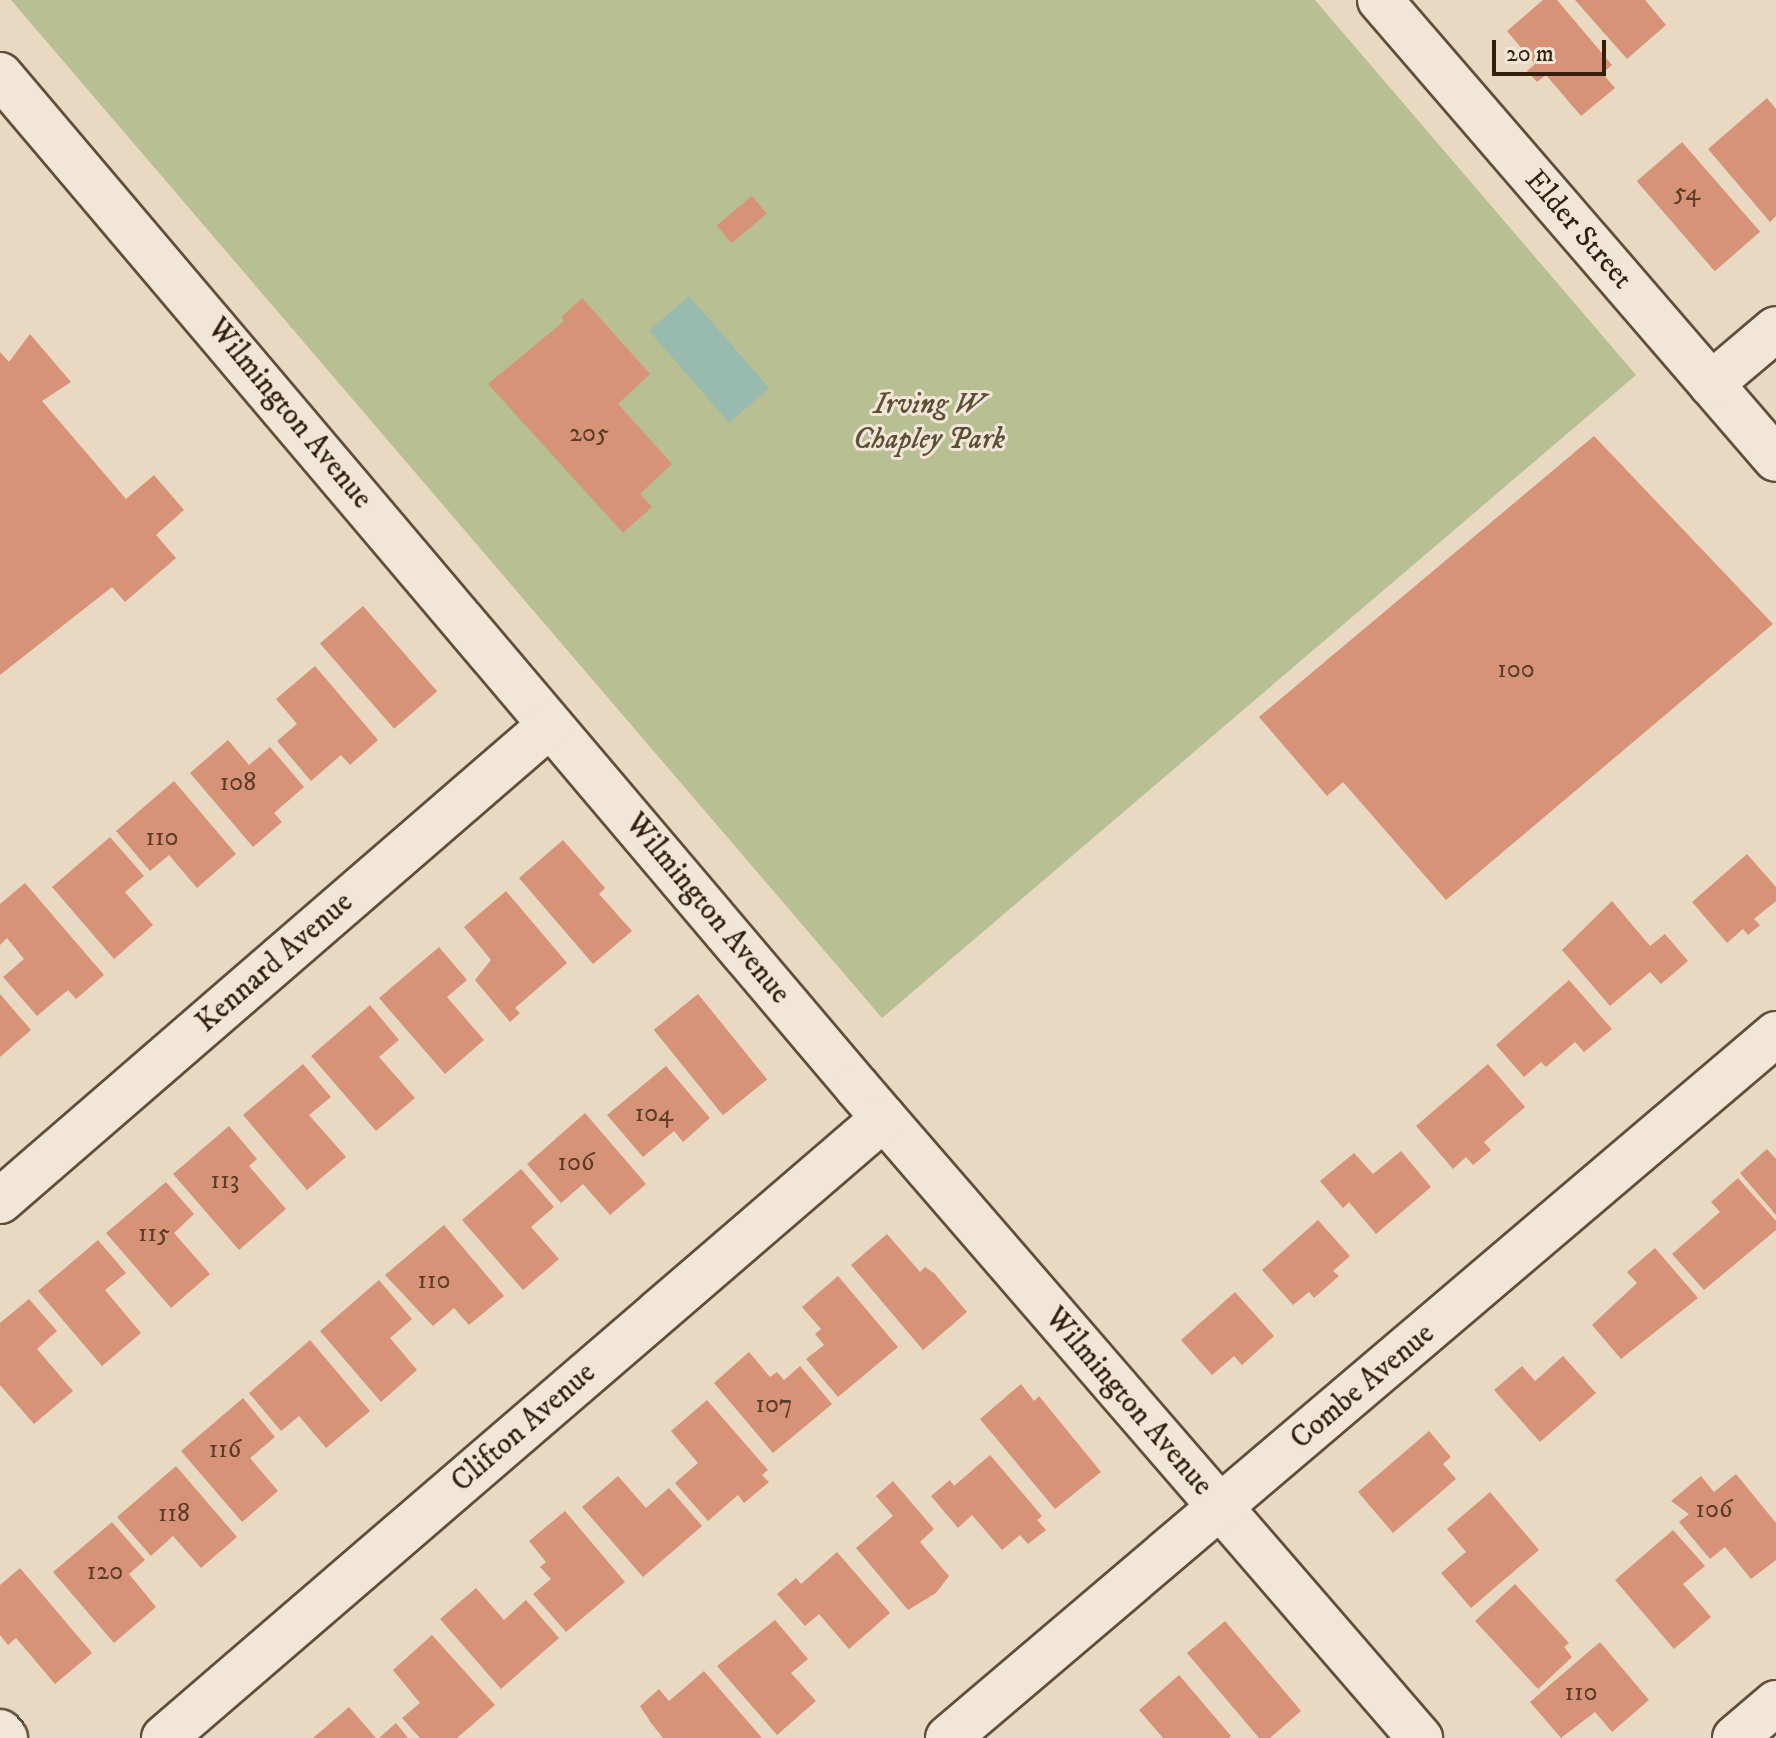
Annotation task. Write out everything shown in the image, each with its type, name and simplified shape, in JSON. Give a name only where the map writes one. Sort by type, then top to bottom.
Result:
[{"type":"street","name":"Elder Street","points":[[1385,2],[1776,459]]},
{"type":"street","name":"Wilmington Avenue","points":[[0,75],[884,1118],[1420,1738]]},
{"type":"street","points":[[1711,384],[1776,329]]},
{"type":"street","name":"Kennard Avenue","points":[[0,1201],[550,725]]},
{"type":"street","name":"Combe Avenue","points":[[948,1738],[1221,1510],[1776,1034]]},
{"type":"street","name":"Clifton Avenue","points":[[164,1738],[884,1118]]},
{"type":"street","points":[[1735,1738],[1776,1703]]},
{"type":"street","points":[[0,1732],[5,1738]]},
{"type":"green space","name":"Irving W Chapley Park","points":[[11,0],[1315,0],[1636,375],[882,1018]]},
{"type":"water","points":[[689,296],[769,388],[729,423],[649,331]]},
{"type":"building","points":[[1543,0],[1557,0],[1612,65],[1602,73],[1615,88],[1581,116],[1546,75],[1537,82],[1527,71],[1535,64],[1507,31]]},
{"type":"building","points":[[1575,0],[1645,0],[1666,25],[1627,59]]},
{"type":"building","points":[[1767,98],[1776,109],[1776,216],[1770,222],[1708,149]]},
{"type":"building","points":[[1682,142],[1760,232],[1715,271],[1637,181]]},
{"type":"building","points":[[752,196],[767,214],[732,243],[717,226]]},
{"type":"building","points":[[582,298],[650,374],[618,404],[672,464],[640,494],[652,507],[623,533],[488,384],[564,321],[561,317]]},
{"type":"building","points":[[30,334],[71,382],[42,401],[126,499],[154,475],[184,510],[156,535],[176,558],[125,602],[112,587],[0,675],[0,352],[9,362]]},
{"type":"building","points":[[1594,436],[1773,624],[1446,900],[1343,782],[1327,796],[1259,717]]},
{"type":"building","points":[[363,606],[437,691],[394,729],[320,643]]},
{"type":"building","points":[[315,666],[378,740],[350,765],[341,755],[311,781],[277,741],[297,724],[276,699]]},
{"type":"building","points":[[228,740],[249,765],[270,747],[304,787],[274,813],[282,822],[253,847],[190,773]]},
{"type":"building","points":[[174,781],[236,854],[197,888],[169,855],[150,871],[116,831]]},
{"type":"building","points":[[110,837],[144,876],[125,892],[153,925],[114,959],[52,887]]},
{"type":"building","points":[[563,840],[605,888],[599,894],[632,931],[593,964],[519,878]]},
{"type":"building","points":[[1747,854],[1776,887],[1776,901],[1754,919],[1760,925],[1748,935],[1743,929],[1727,943],[1692,902]]},
{"type":"building","points":[[25,883],[104,975],[76,999],[68,990],[37,1016],[3,977],[24,959],[7,938],[0,945],[0,904]]},
{"type":"building","points":[[506,891],[567,963],[515,1008],[520,1013],[510,1022],[475,980],[491,960],[464,927]]},
{"type":"building","points":[[1612,901],[1650,946],[1665,934],[1688,961],[1661,984],[1650,972],[1610,1006],[1562,950]]},
{"type":"building","points":[[439,947],[467,980],[447,997],[484,1040],[445,1074],[379,998]]},
{"type":"building","points":[[1569,980],[1612,1029],[1584,1052],[1575,1042],[1546,1067],[1541,1062],[1524,1077],[1496,1045]]},
{"type":"building","points":[[0,994],[31,1030],[0,1057]]},
{"type":"building","points":[[698,994],[767,1079],[723,1115],[654,1030]]},
{"type":"building","points":[[370,1005],[399,1040],[379,1057],[415,1098],[376,1131],[311,1056]]},
{"type":"building","points":[[303,1064],[331,1097],[309,1115],[346,1157],[307,1190],[243,1115]]},
{"type":"building","points":[[1488,1064],[1525,1107],[1484,1142],[1491,1150],[1473,1165],[1466,1157],[1453,1169],[1416,1126]]},
{"type":"building","points":[[666,1066],[710,1118],[683,1142],[674,1131],[643,1157],[607,1115]]},
{"type":"building","points":[[585,1113],[646,1184],[610,1215],[583,1184],[561,1203],[527,1164]]},
{"type":"building","points":[[229,1126],[257,1159],[249,1166],[286,1209],[239,1250],[173,1174]]},
{"type":"building","points":[[1767,1149],[1776,1159],[1776,1215],[1740,1173]]},
{"type":"building","points":[[1401,1151],[1431,1187],[1376,1234],[1349,1202],[1343,1208],[1320,1181],[1354,1153],[1373,1174]]},
{"type":"building","points":[[521,1169],[554,1207],[531,1227],[559,1259],[523,1290],[462,1220]]},
{"type":"building","points":[[1738,1178],[1776,1221],[1776,1230],[1704,1290],[1672,1254],[1720,1212],[1711,1202]]},
{"type":"building","points":[[166,1182],[194,1214],[174,1233],[210,1274],[171,1308],[106,1233]]},
{"type":"building","points":[[1318,1220],[1350,1256],[1333,1271],[1339,1276],[1314,1298],[1309,1292],[1293,1305],[1262,1270]]},
{"type":"building","points":[[444,1225],[504,1296],[469,1325],[454,1308],[433,1326],[385,1275]]},
{"type":"building","points":[[887,1234],[920,1272],[925,1267],[934,1273],[967,1312],[923,1350],[851,1265]]},
{"type":"building","points":[[98,1240],[126,1273],[105,1290],[141,1333],[102,1366],[38,1291]]},
{"type":"building","points":[[1655,1248],[1698,1298],[1621,1359],[1592,1325],[1637,1283],[1627,1272]]},
{"type":"building","points":[[838,1276],[898,1347],[838,1397],[806,1359],[824,1345],[815,1334],[821,1329],[802,1307]]},
{"type":"building","points":[[379,1280],[412,1319],[390,1338],[417,1370],[381,1402],[320,1331]]},
{"type":"building","points":[[1235,1292],[1274,1336],[1242,1365],[1234,1356],[1212,1375],[1181,1340]]},
{"type":"building","points":[[29,1299],[57,1331],[37,1349],[73,1391],[34,1424],[0,1385],[0,1323]]},
{"type":"building","points":[[310,1340],[370,1411],[326,1448],[299,1416],[281,1431],[249,1393]]},
{"type":"building","points":[[749,1352],[770,1377],[777,1372],[784,1380],[800,1366],[832,1404],[773,1453],[714,1383]]},
{"type":"building","points":[[1563,1356],[1596,1393],[1540,1442],[1494,1390],[1522,1366],[1535,1381]]},
{"type":"building","points":[[1021,1384],[1034,1401],[1039,1396],[1101,1472],[1055,1509],[980,1419]]},
{"type":"building","points":[[243,1398],[275,1437],[250,1458],[278,1491],[242,1522],[181,1451]]},
{"type":"building","points":[[707,1400],[768,1470],[762,1475],[769,1482],[744,1503],[738,1495],[708,1521],[675,1483],[698,1463],[671,1431]]},
{"type":"building","points":[[1429,1431],[1451,1457],[1443,1464],[1456,1479],[1393,1533],[1358,1492]]},
{"type":"building","points":[[990,1455],[1042,1516],[1037,1520],[1046,1530],[1028,1544],[1020,1535],[1002,1550],[972,1515],[958,1528],[931,1496],[950,1480],[954,1486]]},
{"type":"building","points":[[176,1466],[237,1537],[201,1568],[173,1536],[151,1556],[117,1517]]},
{"type":"building","points":[[1736,1474],[1776,1523],[1776,1560],[1751,1579],[1725,1547],[1710,1559],[1679,1522],[1689,1514],[1671,1501],[1701,1476],[1714,1492]]},
{"type":"building","points":[[618,1476],[646,1508],[669,1488],[702,1526],[643,1577],[582,1507]]},
{"type":"building","points":[[893,1481],[934,1529],[920,1542],[949,1576],[936,1593],[908,1610],[856,1548],[893,1516],[876,1496]]},
{"type":"building","points":[[1490,1492],[1539,1550],[1471,1608],[1441,1573],[1466,1552],[1447,1529]]},
{"type":"building","points":[[565,1511],[625,1582],[566,1632],[533,1594],[551,1579],[540,1567],[546,1562],[529,1541]]},
{"type":"building","points":[[112,1522],[145,1560],[129,1574],[156,1607],[114,1643],[53,1572]]},
{"type":"building","points":[[1673,1530],[1705,1566],[1683,1584],[1711,1617],[1674,1649],[1615,1580]]},
{"type":"building","points":[[837,1552],[890,1613],[849,1649],[819,1614],[805,1626],[777,1594],[796,1578],[801,1584]]},
{"type":"building","points":[[20,1568],[92,1653],[55,1684],[16,1638],[8,1645],[0,1635],[0,1585]]},
{"type":"building","points":[[1515,1584],[1569,1643],[1564,1647],[1572,1657],[1538,1689],[1475,1621]]},
{"type":"building","points":[[476,1588],[504,1620],[526,1600],[559,1638],[501,1689],[440,1619]]},
{"type":"building","points":[[775,1620],[808,1659],[791,1673],[816,1701],[777,1735],[717,1666]]},
{"type":"building","points":[[1225,1621],[1301,1711],[1270,1738],[1259,1738],[1187,1653]]},
{"type":"building","points":[[432,1635],[495,1705],[457,1738],[420,1738],[402,1718],[420,1703],[393,1670]]},
{"type":"building","points":[[1600,1642],[1649,1700],[1612,1732],[1595,1712],[1561,1738],[1530,1702]]},
{"type":"building","points":[[704,1671],[762,1738],[663,1738],[640,1706],[659,1689],[669,1701]]},
{"type":"building","points":[[1179,1675],[1231,1736],[1229,1738],[1163,1738],[1139,1710]]},
{"type":"building","points":[[349,1707],[376,1738],[313,1738]]},
{"type":"building","points":[[396,1723],[408,1738],[379,1738]]}]
